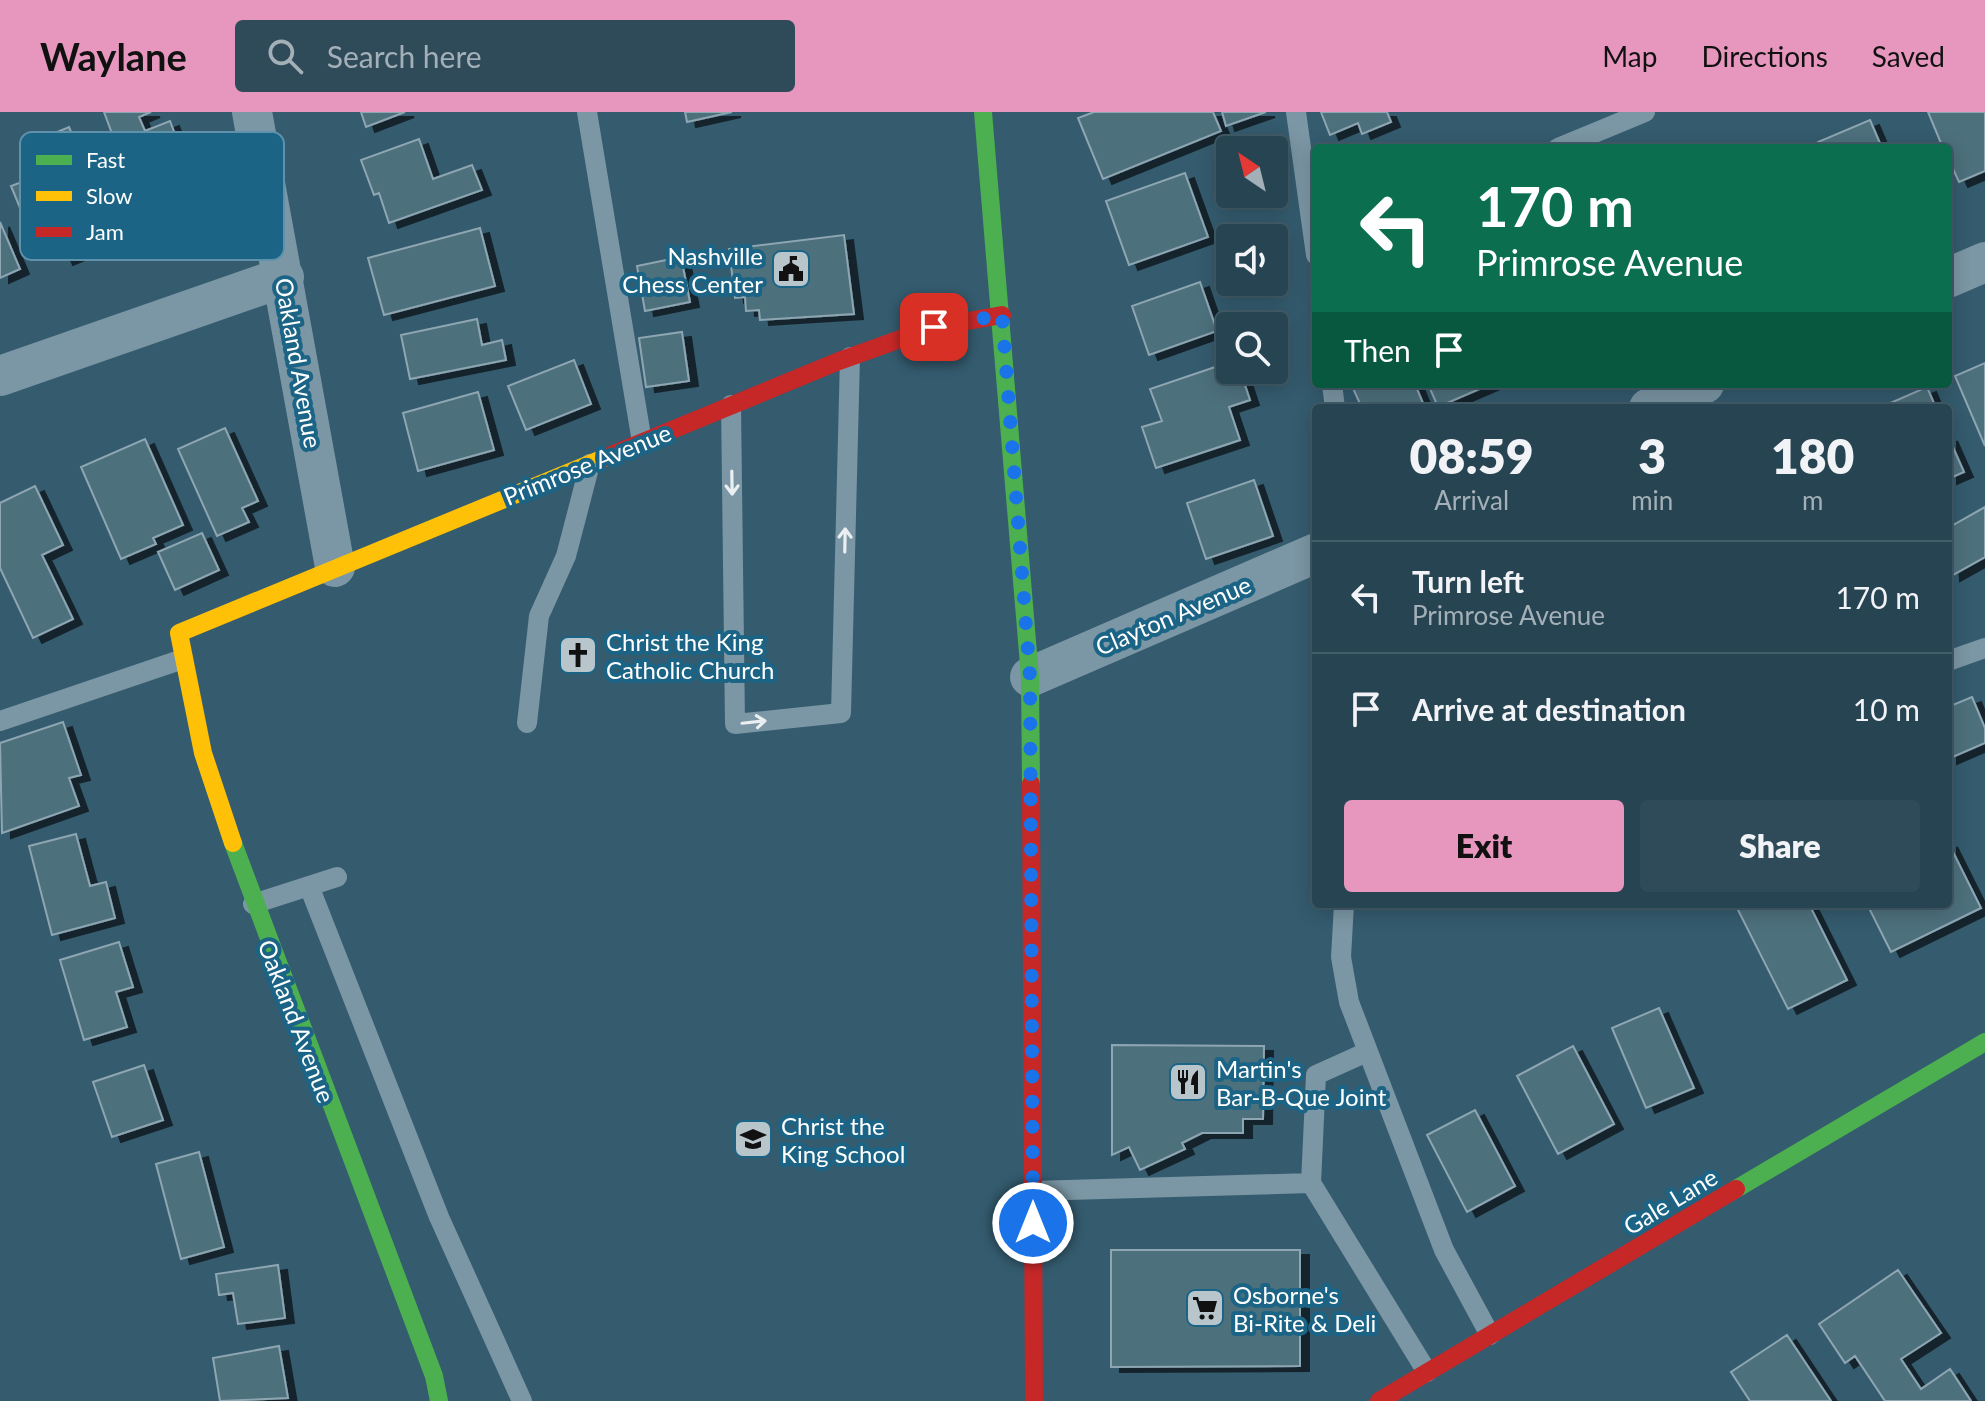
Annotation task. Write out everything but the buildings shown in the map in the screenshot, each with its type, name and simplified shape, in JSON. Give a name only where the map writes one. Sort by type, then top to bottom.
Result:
[{"type":"street","name":"Oakland Avenue","points":[[252,112],[256,132]]},
{"type":"street","points":[[983,112],[1030,677],[1034,1401]]},
{"type":"street","name":"Oakland Avenue","points":[[281,260],[335,567]]},
{"type":"street","points":[[1952,276],[1985,262]]},
{"type":"street","points":[[0,376],[284,277]]},
{"type":"street","name":"Primrose Avenue","points":[[179,633],[850,357],[934,327],[1002,315]]},
{"type":"street","points":[[1658,404],[1695,388]]},
{"type":"street","name":"Clayton Avenue","points":[[1030,677],[1312,555]]},
{"type":"street","name":"Oakland Avenue","points":[[179,633],[203,753],[253,904],[434,1376],[439,1401]]},
{"type":"street","name":"Gale Lane","points":[[1379,1401],[1985,1042]]},
{"type":"lane","points":[[587,112],[642,442]]},
{"type":"lane","points":[[1296,112],[1312,221]]},
{"type":"lane","points":[[1568,144],[1645,112]]},
{"type":"lane","points":[[731,405],[735,724],[841,713],[850,357]]},
{"type":"lane","points":[[527,723],[539,616],[566,556],[590,463]]},
{"type":"lane","points":[[1952,660],[1985,648]]},
{"type":"lane","points":[[0,721],[183,659]]},
{"type":"lane","points":[[253,904],[337,877]]},
{"type":"lane","points":[[309,886],[439,1217],[522,1401]]},
{"type":"lane","points":[[1344,908],[1341,957],[1349,1002],[1444,1250],[1490,1335]]},
{"type":"lane","points":[[1367,1052],[1316,1075],[1311,1183],[1427,1372]]},
{"type":"lane","points":[[1033,1191],[1311,1183]]},
{"type":"traffic: fast","points":[[983,112],[1030,677],[1031,784]]},
{"type":"traffic: fast","points":[[233,843],[434,1376],[439,1401]]},
{"type":"traffic: fast","points":[[1736,1189],[1985,1042]]},
{"type":"traffic: slow","points":[[233,843],[203,753],[179,633],[604,458]]},
{"type":"traffic: jam","points":[[604,458],[839,361],[934,327],[1002,315]]},
{"type":"traffic: jam","points":[[1031,784],[1034,1401]]},
{"type":"traffic: jam","points":[[1379,1401],[1736,1189]]},
{"type":"place","name":"Nashville Chess Center","points":[[791,269]]},
{"type":"place","name":"Christ the King Catholic Church","points":[[578,655]]},
{"type":"place","name":"Martin's Bar-B-Que Joint","points":[[1188,1082]]},
{"type":"place","name":"Christ the King School","points":[[753,1139]]},
{"type":"place","name":"Osborne's Bi-Rite & Deli","points":[[1205,1308]]},
{"type":"route","points":[[934,327],[1002,315],[1030,677],[1033,1223]]}]
